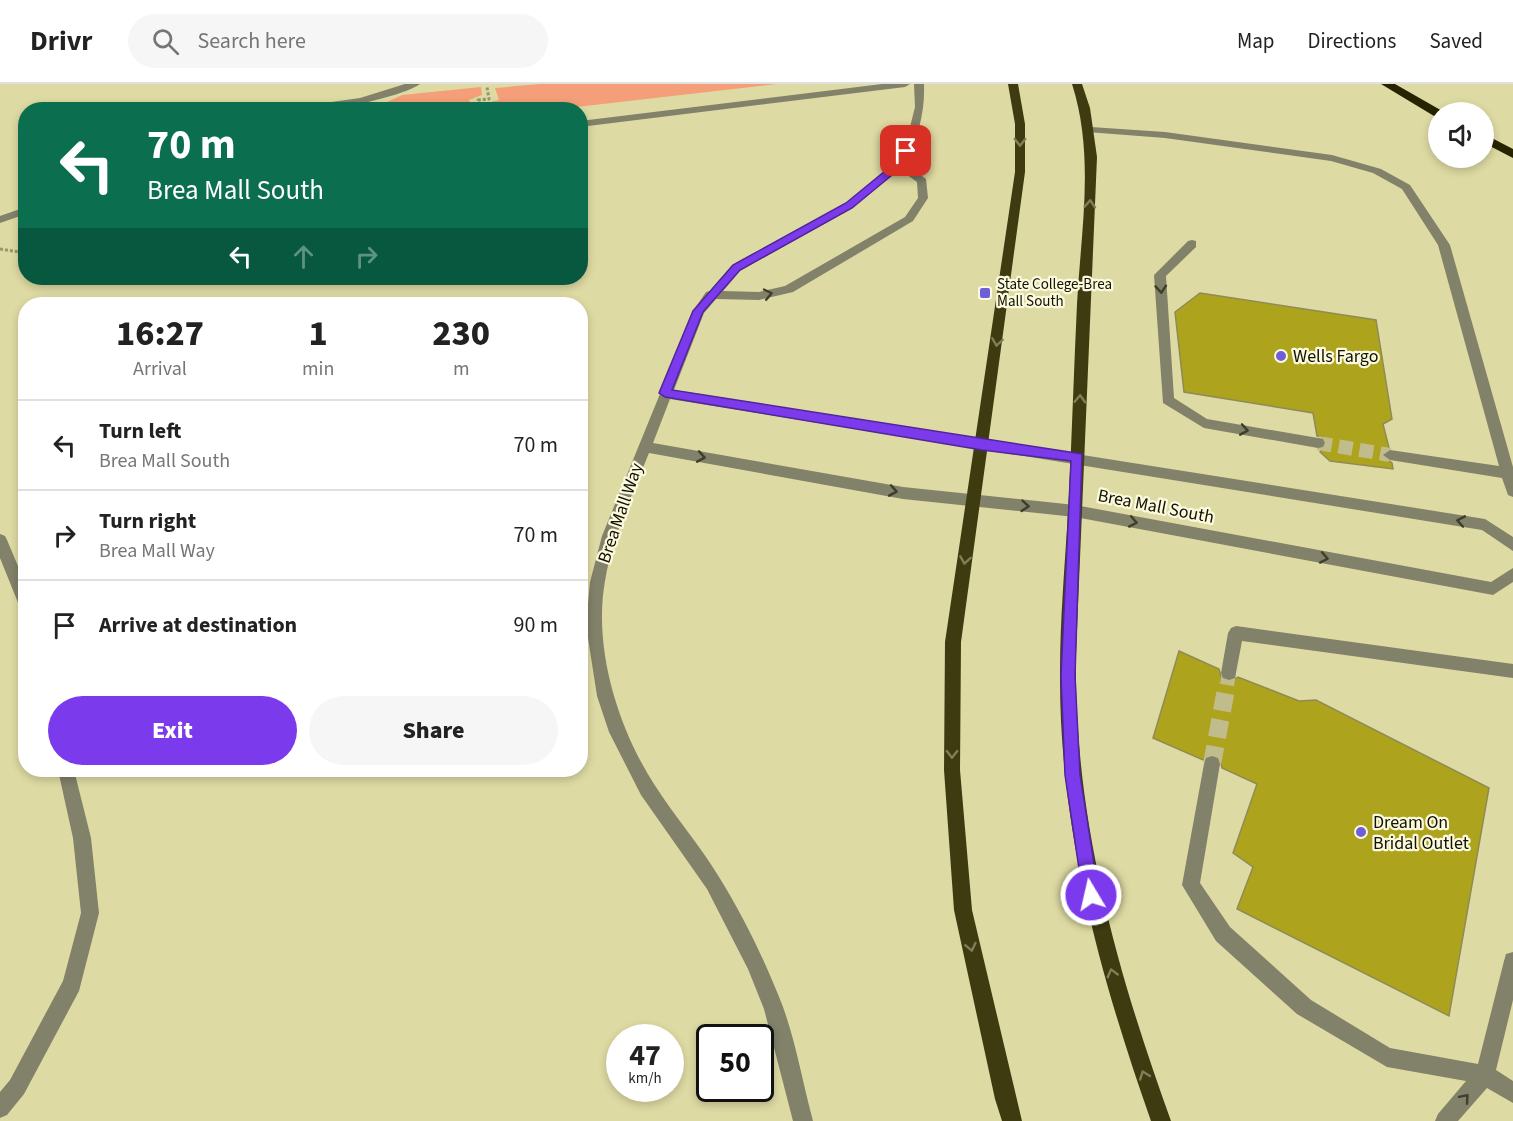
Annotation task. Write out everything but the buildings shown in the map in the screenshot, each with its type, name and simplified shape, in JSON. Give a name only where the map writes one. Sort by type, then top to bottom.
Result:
[{"type":"highway","points":[[1387,84],[1428,107]]},
{"type":"highway","points":[[1494,144],[1513,154]]},
{"type":"main road","points":[[1012,1121],[1005,1099],[963,910],[951,770],[953,642],[1020,171],[1020,124],[1014,84]]},
{"type":"main road","points":[[1077,84],[1090,130],[1092,169],[1084,280],[1068,676],[1072,775],[1091,895],[1127,1029],[1161,1121]]},
{"type":"lane","points":[[354,102],[415,84]]},
{"type":"lane","points":[[588,123],[905,84]]},
{"type":"lane","name":"Brea Mall Way","points":[[803,1121],[774,1009],[755,963],[713,883],[647,789],[617,732],[605,696],[594,625],[597,582],[609,536],[699,311],[710,295],[736,268],[849,206],[900,164],[912,139],[920,107],[919,84]]},
{"type":"lane","points":[[1090,130],[1165,135],[1332,158],[1377,171],[1406,187],[1444,245],[1513,490]]},
{"type":"lane","points":[[710,295],[759,296],[789,289],[909,219],[923,198],[922,181],[900,164]]},
{"type":"lane","points":[[0,220],[18,213]]},
{"type":"lane","points":[[1192,244],[1160,275],[1168,400],[1203,423],[1318,443]]},
{"type":"lane","name":"Brea Mall South","points":[[665,393],[982,445],[1077,457],[1485,525],[1513,545]]},
{"type":"lane","name":"Brea Mall South","points":[[644,447],[903,493],[1075,511],[1493,589],[1513,574]]},
{"type":"lane","points":[[1390,455],[1508,473]]},
{"type":"lane","points":[[0,540],[18,585]]},
{"type":"lane","points":[[1229,673],[1236,633],[1513,672]]},
{"type":"lane","points":[[1212,764],[1191,885],[1222,934],[1304,1007],[1387,1057],[1485,1075],[1513,1093]]},
{"type":"lane","points":[[0,1108],[17,1088],[72,984],[90,913],[82,838],[68,777]]},
{"type":"lane","points":[[1446,1121],[1485,1075],[1513,961]]},
{"type":"path","points":[[478,102],[478,100],[489,99],[487,87]]},
{"type":"path","points":[[0,249],[18,252]]},
{"type":"shaded area","points":[[540,84],[777,84],[588,106],[588,102],[490,102],[499,100],[495,88]]},
{"type":"shaded area","points":[[481,87],[482,95],[469,100],[470,102],[387,102],[402,95]]},
{"type":"tunnel","points":[[1318,443],[1390,455]]},
{"type":"tunnel","points":[[1227,685],[1229,673]]},
{"type":"tunnel","points":[[1212,764],[1227,684]]},
{"type":"place","name":"State College-Brea Mall South","points":[[985,293]]},
{"type":"place","name":"Wells Fargo","points":[[1281,356]]},
{"type":"place","name":"Dream On Bridal Outlet","points":[[1361,832]]},
{"type":"route","points":[[906,151],[900,164],[849,206],[736,268],[710,295],[699,311],[665,393],[982,445],[1077,457],[1068,676],[1072,775],[1091,895]]}]
